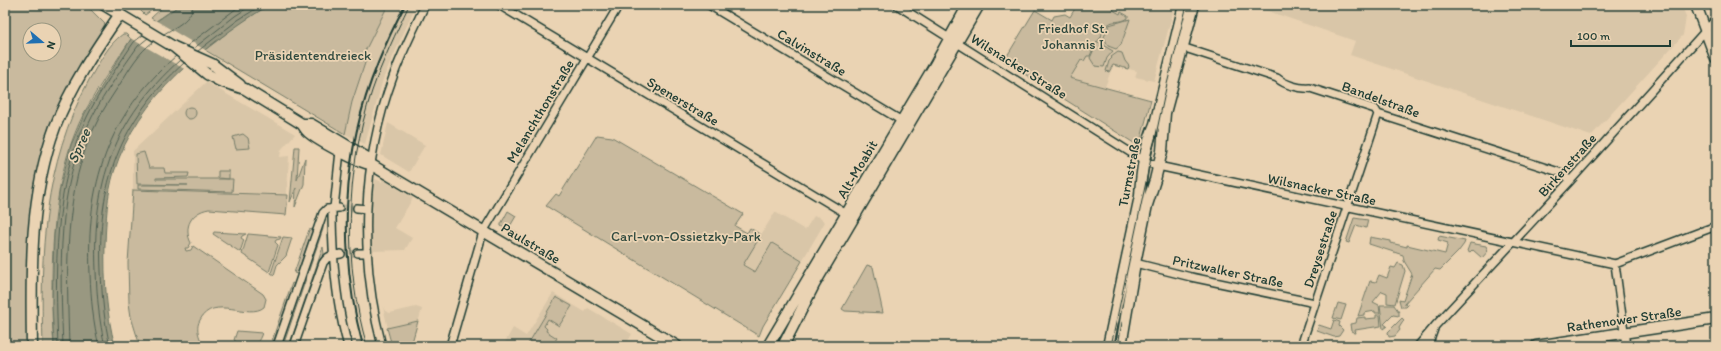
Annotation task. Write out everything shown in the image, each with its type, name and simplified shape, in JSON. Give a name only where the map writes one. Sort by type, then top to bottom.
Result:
[{"type":"main road","name":"Paulstraße","points":[[104,5],[118,9],[140,28],[197,61],[207,74],[220,81],[245,89],[302,124],[306,131],[364,164],[370,164]]},
{"type":"main road","name":"Alt-Moabit","points":[[768,346],[850,216],[953,40],[968,5]]},
{"type":"main road","name":"Alt-Moabit","points":[[783,346],[850,216],[902,121],[953,40],[979,5]]},
{"type":"main road","name":"Turmstraße","points":[[1108,346],[1140,196],[1144,161],[1150,135],[1155,124],[1165,75],[1184,5]]},
{"type":"main road","name":"Turmstraße","points":[[1121,346],[1135,263],[1147,205],[1162,150],[1165,113],[1194,5]]},
{"type":"main road","points":[[1696,5],[1716,59]]},
{"type":"main road","points":[[32,346],[30,278],[35,215],[44,164],[55,128],[71,91],[118,9]]},
{"type":"main road","name":"Paulstraße","points":[[302,124],[311,124],[342,142],[366,157],[370,164],[677,346]]},
{"type":"main road","name":"Rathenower Straße","points":[[1536,346],[1716,320]]},
{"type":"street","points":[[382,346],[372,305],[367,253],[367,209],[370,164],[375,138],[389,87],[400,57],[425,5]]},
{"type":"street","name":"Spenerstraße","points":[[499,5],[850,216]]},
{"type":"street","name":"Melanchthonstraße","points":[[450,346],[483,232],[619,5]]},
{"type":"street","name":"Calvinstraße","points":[[709,5],[902,121]]},
{"type":"street","name":"Wilsnacker Straße","points":[[896,5],[1144,161],[1158,166],[1615,264]]},
{"type":"street","name":"Birkenstraße","points":[[1418,346],[1716,20]]},
{"type":"street","name":"Bandelstraße","points":[[1182,47],[1277,78],[1281,81],[1303,89],[1310,88],[1376,109],[1378,114],[1562,173],[1570,181]]},
{"type":"street","name":"Dreysestraße","points":[[1301,346],[1378,114]]},
{"type":"street","points":[[340,151],[336,180],[333,255],[339,306],[348,346]]},
{"type":"street","points":[[277,346],[323,213],[325,210],[335,208]]},
{"type":"street","points":[[358,208],[367,209]]},
{"type":"street","points":[[1626,346],[1615,264],[1716,226]]},
{"type":"street","points":[[358,253],[367,253]]},
{"type":"street","points":[[294,346],[326,256],[341,254]]},
{"type":"street","name":"Pritzwalker Straße","points":[[1135,263],[1191,277],[1315,304]]},
{"type":"street","name":"Birkenstraße","points":[[1428,346],[1435,326]]},
{"type":"shaded area","points":[[388,5],[416,5],[383,79],[365,144],[345,134],[352,102],[367,57],[363,55]]},
{"type":"shaded area","points":[[1115,5],[1175,5],[1154,81],[1135,77],[1137,71],[1113,65],[1105,87],[1070,78]]},
{"type":"shaded area","points":[[1267,5],[1682,5],[1686,17],[1683,35],[1591,136],[1350,55],[1355,41],[1265,10]]},
{"type":"shaded area","points":[[206,82],[295,134],[281,150],[280,157],[289,156],[287,194],[133,190],[133,151]]},
{"type":"shaded area","points":[[388,123],[425,145],[409,172],[381,155]]},
{"type":"shaded area","points":[[374,179],[382,182],[382,179],[413,198],[395,228],[412,238],[405,250],[372,251],[371,215]]},
{"type":"shaded area","points":[[775,212],[805,230],[814,216],[817,216],[825,222],[802,261],[772,243],[755,272],[743,264]]},
{"type":"shaded area","points":[[553,293],[585,312],[588,308],[632,334],[628,341],[636,346],[503,346],[513,328],[526,336]]},
{"type":"shaded area","points":[[383,307],[385,311],[390,313],[416,307],[422,309],[411,346],[392,346]]},
{"type":"green space","points":[[5,5],[86,5],[105,24],[65,94],[43,155],[27,346],[5,346]]},
{"type":"green space","points":[[135,5],[159,5],[145,15]]},
{"type":"green space","points":[[165,5],[180,5],[156,21],[151,18]]},
{"type":"green space","name":"Präsidentendreieck","points":[[269,5],[388,5],[363,55],[367,57],[352,102],[345,134],[205,50],[240,23]]},
{"type":"green space","name":"Friedhof St. Johannis I","points":[[1077,5],[1115,5],[1113,10],[1128,16],[1128,18],[1124,20],[1112,22],[1103,30],[1101,37],[1094,46],[1090,56],[1087,56],[1084,61],[1081,60],[1070,78],[1151,100],[1142,135],[1142,143],[1137,145],[1004,61],[1035,10],[1052,20],[1054,16],[1065,14],[1070,17]]},
{"type":"green space","points":[[1130,19],[1121,45],[1116,49],[1108,46],[1104,37],[1109,25]]},
{"type":"green space","points":[[123,34],[126,34],[131,39],[84,113],[75,133],[62,176],[53,244],[52,325],[54,346],[43,346],[42,276],[44,243],[53,177],[62,144],[74,112],[89,80],[108,49]]},
{"type":"green space","points":[[1101,40],[1106,47],[1113,51],[1107,58],[1104,67],[1095,66],[1090,58],[1096,45]]},
{"type":"green space","points":[[1118,52],[1122,53],[1129,66],[1128,69],[1113,65],[1109,72],[1106,71],[1109,61],[1112,58],[1111,57]]},
{"type":"green space","points":[[192,107],[195,108],[195,118],[188,119],[185,118],[184,111],[185,108]]},
{"type":"green space","points":[[243,134],[248,138],[250,148],[236,149],[233,137]]},
{"type":"green space","name":"Carl-von-Ossietzky-Park","points":[[597,135],[612,137],[743,214],[735,226],[747,233],[750,228],[761,235],[743,265],[755,272],[772,243],[802,261],[763,326],[759,336],[546,206],[556,194],[559,196]]},
{"type":"green space","points":[[295,147],[299,147],[297,180],[305,158],[304,184],[295,207],[296,188],[290,202]]},
{"type":"green space","points":[[144,152],[149,168],[164,168],[165,173],[189,173],[188,177],[156,179],[233,179],[232,192],[138,189],[138,185],[188,185],[137,184],[136,154]]},
{"type":"green space","points":[[218,171],[229,171],[229,179],[218,178]]},
{"type":"green space","points":[[133,190],[288,195],[286,215],[209,209],[197,213],[190,221],[188,226],[191,243],[188,248],[185,248],[186,251],[191,250],[193,246],[263,294],[266,299],[264,307],[250,311],[222,308],[213,309],[206,313],[198,325],[198,333],[201,341],[197,346],[140,346],[131,317],[129,303],[128,263]]},
{"type":"green space","points":[[508,211],[516,216],[509,228],[519,234],[517,236],[501,226]]},
{"type":"green space","points":[[1354,218],[1368,220],[1366,228],[1356,225],[1349,243],[1346,242]]},
{"type":"green space","points":[[323,220],[323,229],[283,346],[280,346]]},
{"type":"green space","points":[[313,229],[297,274],[294,273],[309,230]]},
{"type":"green space","points":[[214,232],[246,234],[241,238],[244,240],[240,252],[213,234]]},
{"type":"green space","points":[[248,234],[281,237],[275,242],[278,245],[269,272],[242,254]]},
{"type":"green space","points":[[1439,236],[1465,241],[1458,252],[1440,270],[1435,269],[1404,304],[1408,305],[1406,307],[1401,307],[1399,300],[1403,301],[1412,274],[1404,261],[1403,255],[1369,244],[1370,237],[1391,241],[1391,243],[1407,247],[1407,245],[1445,254],[1448,243],[1438,240]]},
{"type":"green space","points":[[283,237],[292,238],[286,256],[277,265],[274,275],[271,273]]},
{"type":"green space","points":[[1470,243],[1486,246],[1488,251],[1482,258],[1473,250],[1470,253],[1467,251]]},
{"type":"green space","points":[[323,247],[324,254],[292,346],[289,346]]},
{"type":"green space","points":[[1398,263],[1403,265],[1405,271],[1395,304],[1387,303],[1387,293],[1382,291],[1373,302],[1379,305],[1380,313],[1375,313],[1375,311],[1358,316],[1370,281],[1376,282],[1379,275],[1387,278],[1391,267],[1395,268]]},
{"type":"green space","points":[[867,265],[873,267],[883,313],[845,311],[842,309]]},
{"type":"green space","points":[[292,283],[294,284],[272,346],[270,346]]},
{"type":"green space","points":[[556,297],[572,306],[559,326],[548,319],[544,326],[547,329],[546,331],[557,338],[552,346],[527,346]]},
{"type":"green space","points":[[1338,303],[1346,305],[1341,320],[1333,318]]},
{"type":"green space","points":[[1380,305],[1394,305],[1399,312],[1399,316],[1393,315],[1384,324],[1387,326],[1383,329]]},
{"type":"green space","points":[[1376,315],[1380,315],[1381,326],[1355,330],[1356,333],[1351,331],[1350,324],[1356,323],[1357,318],[1376,318]]},
{"type":"green space","points":[[1402,318],[1404,320],[1399,328],[1400,330],[1395,336],[1389,337],[1388,332]]},
{"type":"green space","points":[[1334,320],[1340,322],[1339,326],[1343,330],[1339,336],[1334,337],[1317,331],[1319,325],[1331,329]]},
{"type":"green space","points":[[418,321],[411,346],[392,346],[387,328]]},
{"type":"green space","points":[[237,331],[262,333],[260,339],[254,346],[247,347],[234,340]]},
{"type":"water","name":"Spree","points":[[180,5],[269,5],[221,37],[176,75],[139,119],[125,145],[114,172],[110,190],[105,235],[106,295],[115,346],[54,346],[52,303],[54,236],[60,188],[71,145],[85,113],[131,39]]},
{"type":"pier","points":[[155,20],[207,51],[186,70],[130,38]]},
{"type":"tunnel","points":[[339,208],[357,208]]},
{"type":"tunnel","points":[[341,254],[358,253]]},
{"type":"tram line","points":[[367,346],[359,315],[354,283],[350,218],[352,186],[356,154],[372,91],[409,5]]},
{"type":"tram line","points":[[1111,346],[1166,88],[1187,5]]},
{"type":"tram line","points":[[1118,346],[1122,322]]},
{"type":"railway","points":[[363,346],[355,311],[347,239],[347,203],[350,168],[366,97],[384,48],[405,5]]}]
